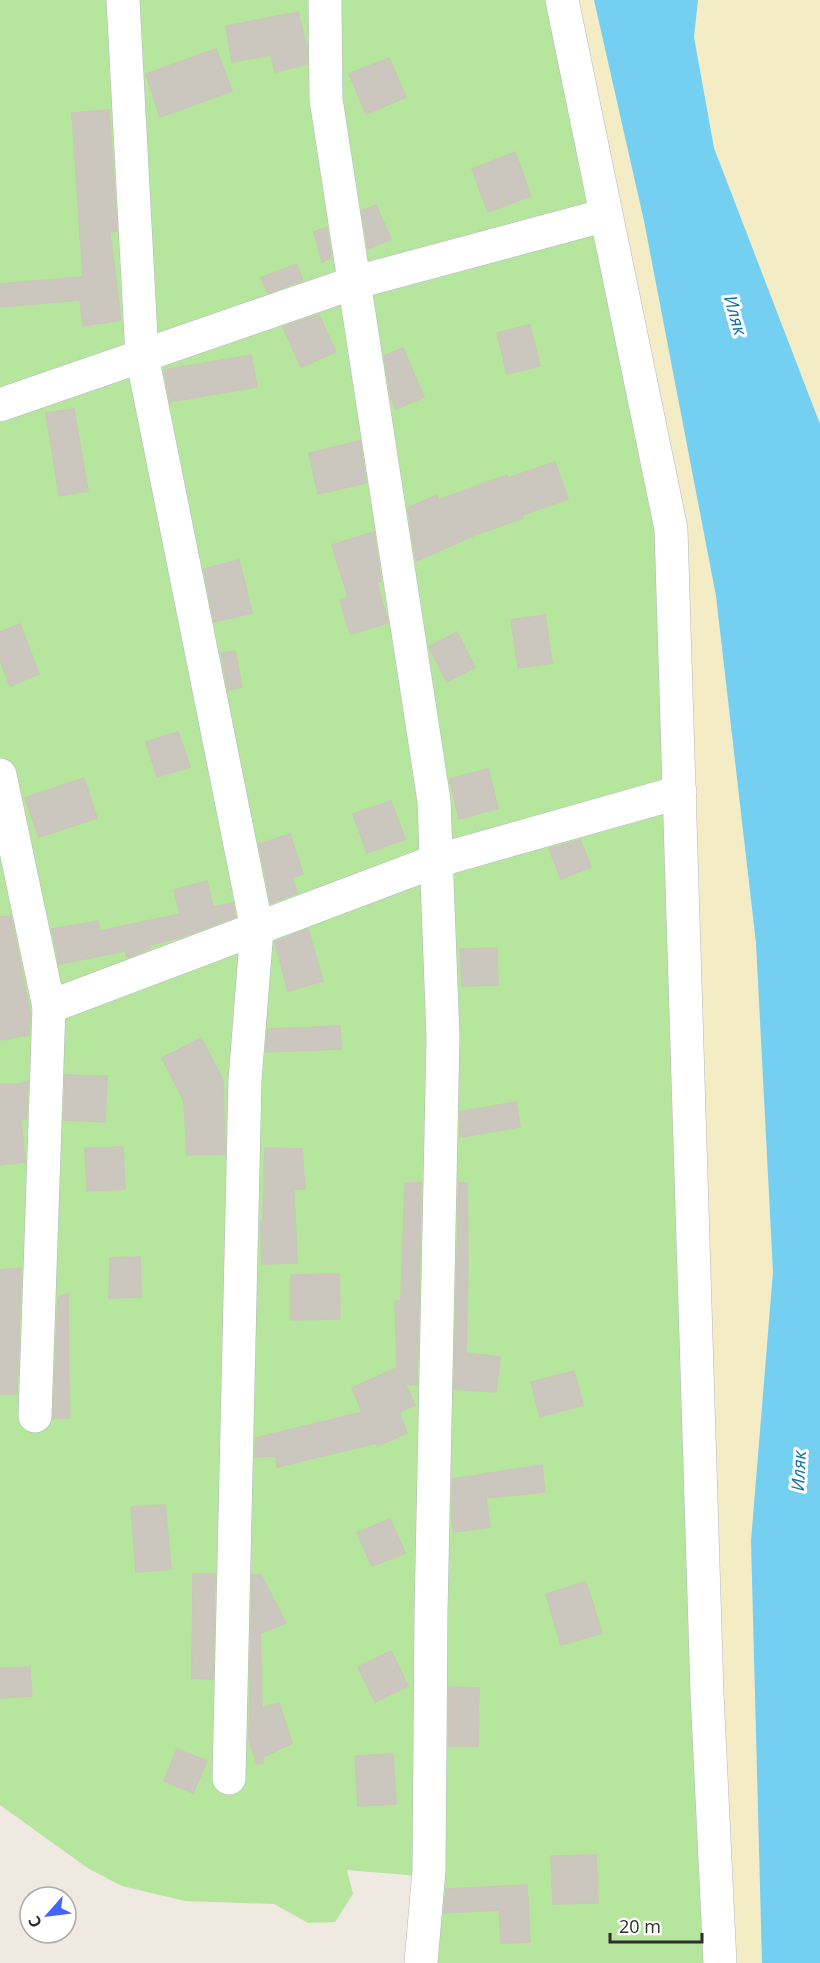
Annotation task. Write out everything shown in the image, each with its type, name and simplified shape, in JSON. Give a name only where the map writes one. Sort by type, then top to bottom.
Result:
[{"type":"street","points":[[123,0],[142,356],[257,929],[245,1080],[230,1778]]},
{"type":"street","points":[[325,0],[326,99],[434,801],[443,1037],[431,1613],[429,1870],[421,1963]]},
{"type":"street","points":[[562,0],[671,530],[707,1681],[720,1963]]},
{"type":"street","points":[[0,405],[353,283],[606,215]]},
{"type":"street","points":[[0,775],[49,1007],[35,1416]]},
{"type":"street","points":[[49,1007],[436,861],[680,792]]},
{"type":"green space","points":[[0,0],[562,0],[665,536],[715,1963],[415,1963],[419,1876],[347,1870],[353,1894],[335,1922],[308,1923],[274,1904],[185,1901],[122,1886],[89,1869],[0,1805]]},
{"type":"sand","points":[[562,0],[594,0],[644,221],[716,596],[756,943],[773,1272],[751,1541],[762,1963],[715,1963],[665,536]]},
{"type":"sand","points":[[698,0],[820,0],[820,424],[714,148],[694,37]]},
{"type":"water","name":"Иляк","points":[[594,0],[698,0],[694,37],[714,148],[820,424],[820,1963],[762,1963],[751,1541],[773,1272],[756,943],[716,596],[644,221]]},
{"type":"building","points":[[298,12],[307,49],[307,64],[275,72],[271,55],[232,62],[226,26]]},
{"type":"building","points":[[216,49],[232,91],[160,117],[146,74]]},
{"type":"building","points":[[389,58],[406,97],[366,114],[349,74]]},
{"type":"building","points":[[109,110],[117,231],[110,232],[121,320],[83,326],[80,300],[0,307],[0,284],[83,277],[72,113]]},
{"type":"building","points":[[515,152],[531,196],[488,212],[472,169]]},
{"type":"building","points":[[376,205],[391,239],[368,249],[362,211]]},
{"type":"building","points":[[327,227],[331,258],[322,262],[314,232]]},
{"type":"building","points":[[296,264],[303,280],[268,293],[261,278]]},
{"type":"building","points":[[319,315],[336,352],[301,367],[283,327]]},
{"type":"building","points":[[530,325],[540,366],[507,374],[497,333]]},
{"type":"building","points":[[403,348],[424,397],[396,409],[391,397],[384,356]]},
{"type":"building","points":[[251,355],[257,387],[170,402],[164,370]]},
{"type":"building","points":[[74,409],[88,491],[59,496],[46,413]]},
{"type":"building","points":[[360,441],[366,483],[318,494],[309,453]]},
{"type":"building","points":[[555,462],[568,499],[522,515],[523,518],[475,535],[416,561],[408,508],[437,495],[439,500],[507,475],[508,478]]},
{"type":"building","points":[[374,532],[381,582],[377,583],[388,623],[350,634],[340,600],[348,597],[332,545]]},
{"type":"building","points":[[239,560],[252,613],[214,622],[204,569]]},
{"type":"building","points":[[545,615],[552,663],[518,668],[511,620]]},
{"type":"building","points":[[20,624],[39,674],[10,686],[0,660],[0,632]]},
{"type":"building","points":[[457,632],[475,667],[447,682],[429,647]]},
{"type":"building","points":[[235,651],[242,687],[228,690],[221,653]]},
{"type":"building","points":[[178,732],[190,767],[157,777],[146,742]]},
{"type":"building","points":[[488,769],[498,808],[459,819],[450,779]]},
{"type":"building","points":[[84,778],[97,818],[39,837],[25,798]]},
{"type":"building","points":[[391,801],[405,839],[367,853],[353,814]]},
{"type":"building","points":[[290,834],[303,874],[292,878],[297,893],[271,903],[259,844]]},
{"type":"building","points":[[580,840],[591,867],[561,879],[549,849]]},
{"type":"building","points":[[207,881],[213,907],[233,903],[235,917],[181,937],[150,945],[151,948],[129,957],[125,951],[59,964],[52,929],[98,921],[100,931],[180,914],[174,890]]},
{"type":"building","points":[[11,916],[30,1013],[29,1035],[0,1040],[0,917]]},
{"type":"building","points":[[308,929],[323,981],[288,991],[275,942]]},
{"type":"building","points":[[497,948],[498,985],[462,986],[460,949]]},
{"type":"building","points":[[340,1026],[341,1049],[266,1052],[268,1029]]},
{"type":"building","points":[[201,1038],[223,1080],[225,1154],[187,1155],[184,1101],[162,1058]]},
{"type":"building","points":[[65,1075],[107,1076],[105,1122],[64,1120]]},
{"type":"building","points":[[28,1082],[26,1119],[21,1118],[25,1162],[0,1165],[0,1084]]},
{"type":"building","points":[[516,1102],[520,1127],[460,1137],[460,1112]]},
{"type":"building","points":[[123,1147],[125,1189],[87,1191],[85,1148]]},
{"type":"building","points":[[265,1148],[302,1149],[305,1189],[294,1189],[297,1263],[262,1264],[261,1221],[263,1221]]},
{"type":"building","points":[[405,1183],[421,1183],[417,1385],[405,1384],[415,1405],[399,1412],[407,1433],[377,1446],[376,1443],[277,1467],[276,1456],[255,1457],[256,1438],[362,1412],[352,1388],[397,1368],[395,1301],[401,1301]]},
{"type":"building","points":[[459,1183],[467,1183],[466,1353],[500,1357],[496,1392],[454,1389]]},
{"type":"building","points":[[140,1257],[141,1297],[109,1298],[110,1258]]},
{"type":"building","points":[[21,1268],[17,1394],[0,1394],[0,1270]]},
{"type":"building","points":[[339,1274],[340,1319],[291,1320],[291,1275]]},
{"type":"building","points":[[68,1293],[69,1418],[53,1418],[58,1298]]},
{"type":"building","points":[[574,1371],[583,1405],[540,1417],[531,1382]]},
{"type":"building","points":[[542,1465],[545,1492],[486,1498],[490,1527],[454,1532],[453,1479]]},
{"type":"building","points":[[165,1505],[171,1569],[136,1572],[131,1507]]},
{"type":"building","points":[[390,1519],[405,1553],[372,1566],[357,1533]]},
{"type":"building","points":[[193,1574],[215,1574],[213,1679],[192,1678]]},
{"type":"building","points":[[252,1575],[261,1575],[286,1623],[260,1633],[262,1708],[279,1703],[292,1743],[263,1757],[263,1763],[257,1764],[249,1739]]},
{"type":"building","points":[[586,1582],[602,1633],[561,1645],[546,1594]]},
{"type":"building","points":[[391,1651],[408,1686],[375,1702],[358,1667]]},
{"type":"building","points":[[30,1667],[32,1696],[0,1698],[0,1668]]},
{"type":"building","points":[[449,1687],[479,1688],[478,1746],[449,1746]]},
{"type":"building","points":[[177,1749],[207,1761],[193,1793],[164,1781]]},
{"type":"building","points":[[393,1754],[396,1804],[358,1806],[355,1756]]},
{"type":"building","points":[[596,1855],[598,1903],[553,1904],[551,1856]]},
{"type":"building","points":[[527,1885],[530,1942],[501,1943],[499,1910],[444,1913],[446,1889]]}]
